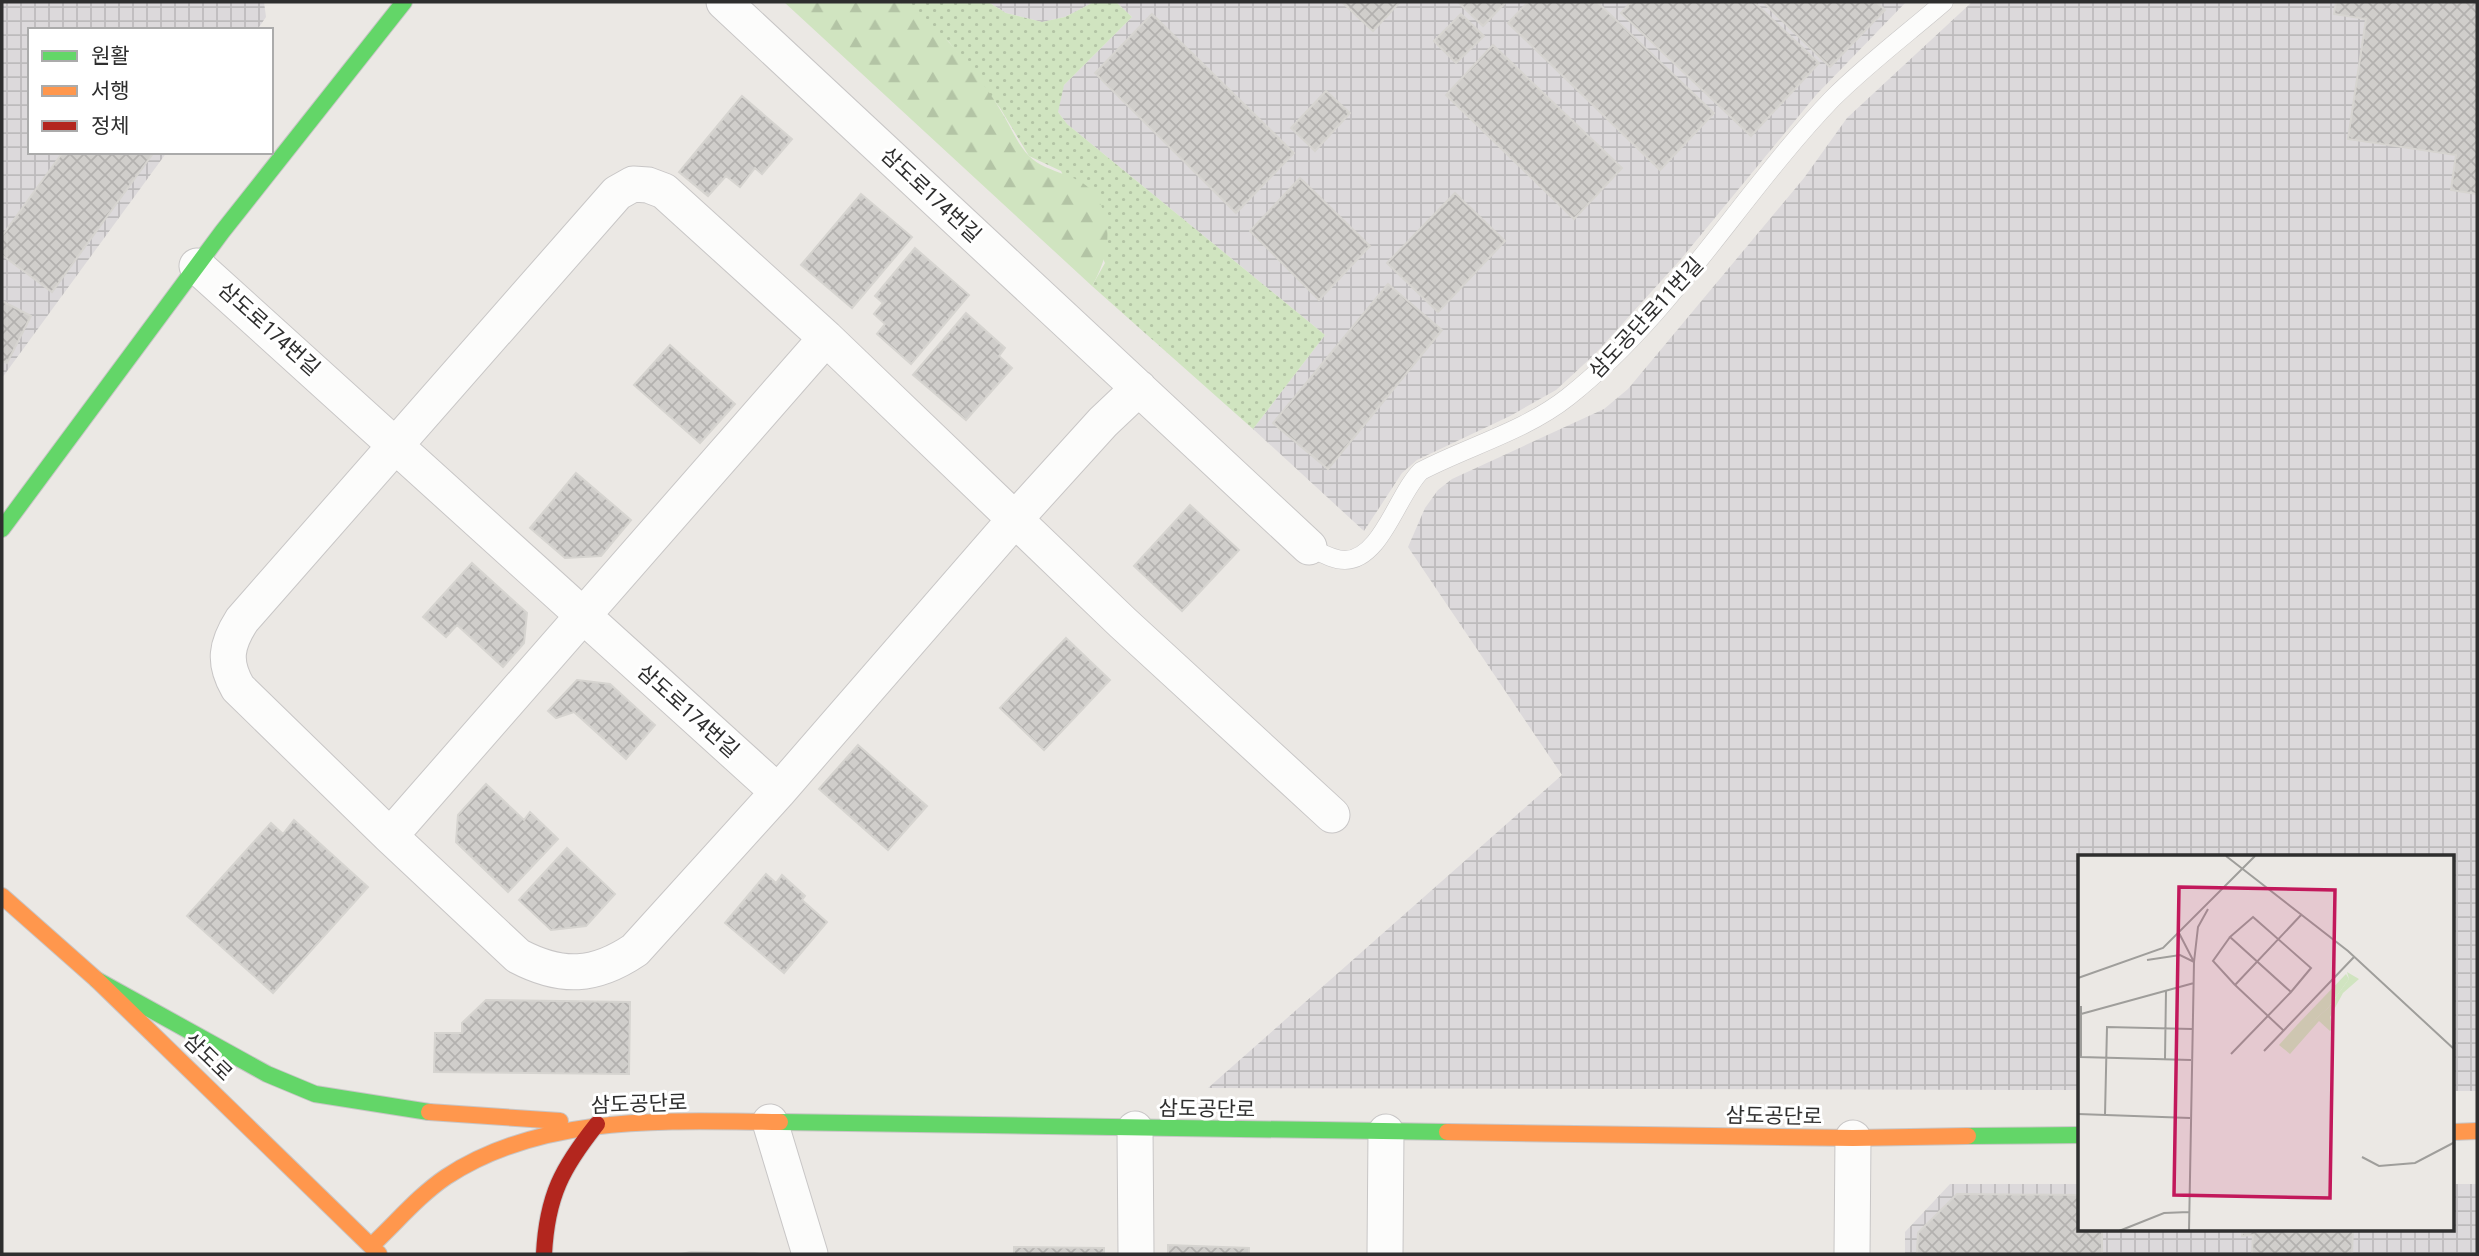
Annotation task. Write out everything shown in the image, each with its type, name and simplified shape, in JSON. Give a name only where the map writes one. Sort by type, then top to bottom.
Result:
[{"type":"street","name":"삼도로174번길","points":[[2,529],[197,266],[404,2]]},
{"type":"street","name":"삼도로174번길","points":[[724,2],[1309,547]]},
{"type":"street","points":[[1139,388],[1103,422],[1016,519],[778,792],[635,950],[611,966],[588,972],[559,972],[537,966],[518,956],[238,688],[229,672],[226,654],[231,638],[242,620],[617,193],[633,184],[648,184],[664,191],[826,338],[1016,519],[1123,623],[1332,815]]},
{"type":"street","name":"삼도로174번길","points":[[197,266],[398,445],[778,792]]},
{"type":"street","points":[[390,836],[826,338]]},
{"type":"street","name":"삼도로","points":[[2,896],[97,980],[375,1250]]},
{"type":"street","points":[[97,980],[267,1074],[315,1094],[418,1111],[597,1124]]},
{"type":"street","points":[[770,1122],[810,1254]]},
{"type":"street","name":"삼도공단로","points":[[375,1250],[448,1177],[503,1146],[597,1124],[770,1122],[1853,1138],[2078,1135]]},
{"type":"street","points":[[544,1254],[547,1207],[554,1183],[568,1160],[597,1124]]},
{"type":"street","points":[[1135,1129],[1136,1254]]},
{"type":"street","points":[[2454,1132],[2477,1131]]},
{"type":"street","points":[[1385,1254],[1386,1132]]},
{"type":"street","points":[[1852,1254],[1853,1138]]},
{"type":"lane","name":"삼도공단로11번길","points":[[1309,547],[1332,558],[1347,560],[1360,556],[1384,530],[1409,482],[1421,471],[1519,426],[1565,399],[1599,371],[1694,267],[1832,100],[1944,2]]},
{"type":"shaded area","points":[[2,2],[264,2],[266,17],[258,28],[28,28],[28,154],[166,154],[2,378]]},
{"type":"shaded area","points":[[988,2],[1094,2],[1065,17],[1042,22],[1006,13]]},
{"type":"shaded area","points":[[1116,2],[1906,2],[1816,95],[1681,259],[1595,354],[1556,390],[1510,416],[1417,460],[1402,473],[1364,531],[1253,429],[1325,335],[1067,124],[1058,112],[1058,98],[1064,85],[1132,17]]},
{"type":"shaded area","points":[[1972,2],[2477,2],[2477,1091],[2454,1091],[2454,855],[2078,855],[2078,1090],[1208,1088],[1562,775],[1408,547],[1425,508],[1438,490],[1452,479],[1604,409],[1628,389],[1804,178],[1847,118]]},
{"type":"shaded area","points":[[1950,1184],[2078,1184],[2078,1232],[2454,1232],[2454,1184],[2477,1184],[2477,1254],[1905,1254],[1905,1232]]},
{"type":"green space","points":[[784,2],[893,2],[914,11],[928,22],[957,51],[982,82],[1029,156],[1045,167],[1081,182],[1096,196],[1106,219],[1107,242],[1102,264],[1092,286]]},
{"type":"green space","points":[[899,2],[988,2],[1006,13],[1042,22],[1065,17],[1094,2],[1116,2],[1132,17],[1064,85],[1058,112],[1067,124],[1325,335],[1253,429],[1092,286],[1105,263],[1061,171],[1029,156],[1000,108],[949,42]]},
{"type":"building","points":[[1342,2],[1400,2],[1373,31]]},
{"type":"building","points":[[1458,2],[1506,2],[1483,26]]},
{"type":"building","points":[[1528,2],[1597,2],[1714,113],[1660,170],[1508,23]]},
{"type":"building","points":[[1631,2],[1754,2],[1819,63],[1751,136],[1621,13]]},
{"type":"building","points":[[1763,2],[1876,2],[1885,10],[1830,67]]},
{"type":"building","points":[[2336,2],[2477,2],[2477,194],[2451,190],[2456,155],[2348,139],[2366,19],[2334,14]]},
{"type":"building","points":[[1152,14],[1294,153],[1236,213],[1095,73]]},
{"type":"building","points":[[1461,14],[1484,36],[1456,63],[1434,41]]},
{"type":"building","points":[[1493,45],[1622,168],[1574,219],[1446,95]]},
{"type":"building","points":[[1326,91],[1350,113],[1315,151],[1291,128]]},
{"type":"building","points":[[742,96],[792,139],[762,174],[755,168],[740,187],[726,176],[708,196],[679,172]]},
{"type":"building","points":[[62,154],[153,154],[52,292],[2,255],[2,236]]},
{"type":"building","points":[[1300,178],[1370,246],[1319,300],[1250,231]]},
{"type":"building","points":[[1455,193],[1505,241],[1438,312],[1387,263]]},
{"type":"building","points":[[861,194],[912,237],[852,308],[801,265]]},
{"type":"building","points":[[915,248],[969,295],[911,364],[877,334],[885,324],[874,314],[883,303],[875,296]]},
{"type":"building","points":[[1388,284],[1442,330],[1328,469],[1273,423]]},
{"type":"building","points":[[2,301],[31,316],[7,363],[2,361]]},
{"type":"building","points":[[966,313],[1005,348],[999,356],[1012,368],[966,420],[913,375]]},
{"type":"building","points":[[670,345],[735,404],[700,443],[634,385]]},
{"type":"building","points":[[576,473],[631,520],[601,556],[565,558],[530,528]]},
{"type":"building","points":[[1190,505],[1239,550],[1182,611],[1134,566]]},
{"type":"building","points":[[472,563],[527,613],[524,643],[503,667],[457,625],[446,637],[423,617]]},
{"type":"building","points":[[1066,638],[1110,680],[1044,750],[1000,708]]},
{"type":"building","points":[[577,680],[610,684],[655,725],[626,759],[574,712],[556,718],[548,711]]},
{"type":"building","points":[[858,745],[927,806],[888,850],[819,789]]},
{"type":"building","points":[[486,784],[524,820],[530,812],[558,839],[508,892],[456,842],[458,815]]},
{"type":"building","points":[[294,820],[368,887],[273,993],[187,916],[271,823],[283,834]]},
{"type":"building","points":[[567,848],[615,894],[586,926],[551,930],[519,900]]},
{"type":"building","points":[[766,874],[776,883],[782,875],[805,896],[802,900],[827,922],[784,973],[725,923]]},
{"type":"building","points":[[486,1000],[630,1002],[629,1074],[434,1072],[435,1033],[462,1033],[462,1023]]},
{"type":"building","points":[[1957,1194],[2078,1195],[2078,1232],[2102,1232],[2102,1254],[1917,1254],[1918,1233]]},
{"type":"building","points":[[2242,1232],[2353,1232],[2352,1254],[2252,1254],[2253,1235],[2242,1236]]},
{"type":"building","points":[[1168,1245],[1249,1248],[1249,1254],[1168,1254]]},
{"type":"building","points":[[1014,1247],[1104,1248],[1104,1254],[1014,1254]]},
{"type":"building","points":[[755,1253],[761,1254],[681,1254]]},
{"type":"traffic: fast","points":[[2,529],[222,232],[404,2]]},
{"type":"traffic: fast","points":[[97,980],[267,1074],[315,1094],[429,1112]]},
{"type":"traffic: fast","points":[[780,1122],[1447,1132]]},
{"type":"traffic: fast","points":[[1968,1136],[2078,1135]]},
{"type":"traffic: slow","points":[[2,896],[97,980],[379,1254]]},
{"type":"traffic: slow","points":[[429,1112],[560,1121]]},
{"type":"traffic: slow","points":[[371,1246],[446,1177],[484,1156],[524,1141],[565,1131],[608,1125],[695,1121],[780,1122]]},
{"type":"traffic: slow","points":[[2454,1132],[2477,1131]]},
{"type":"traffic: slow","points":[[1447,1132],[1853,1138],[1968,1136]]},
{"type":"traffic: jam","points":[[544,1254],[549,1215],[558,1184],[574,1155],[597,1124]]}]
